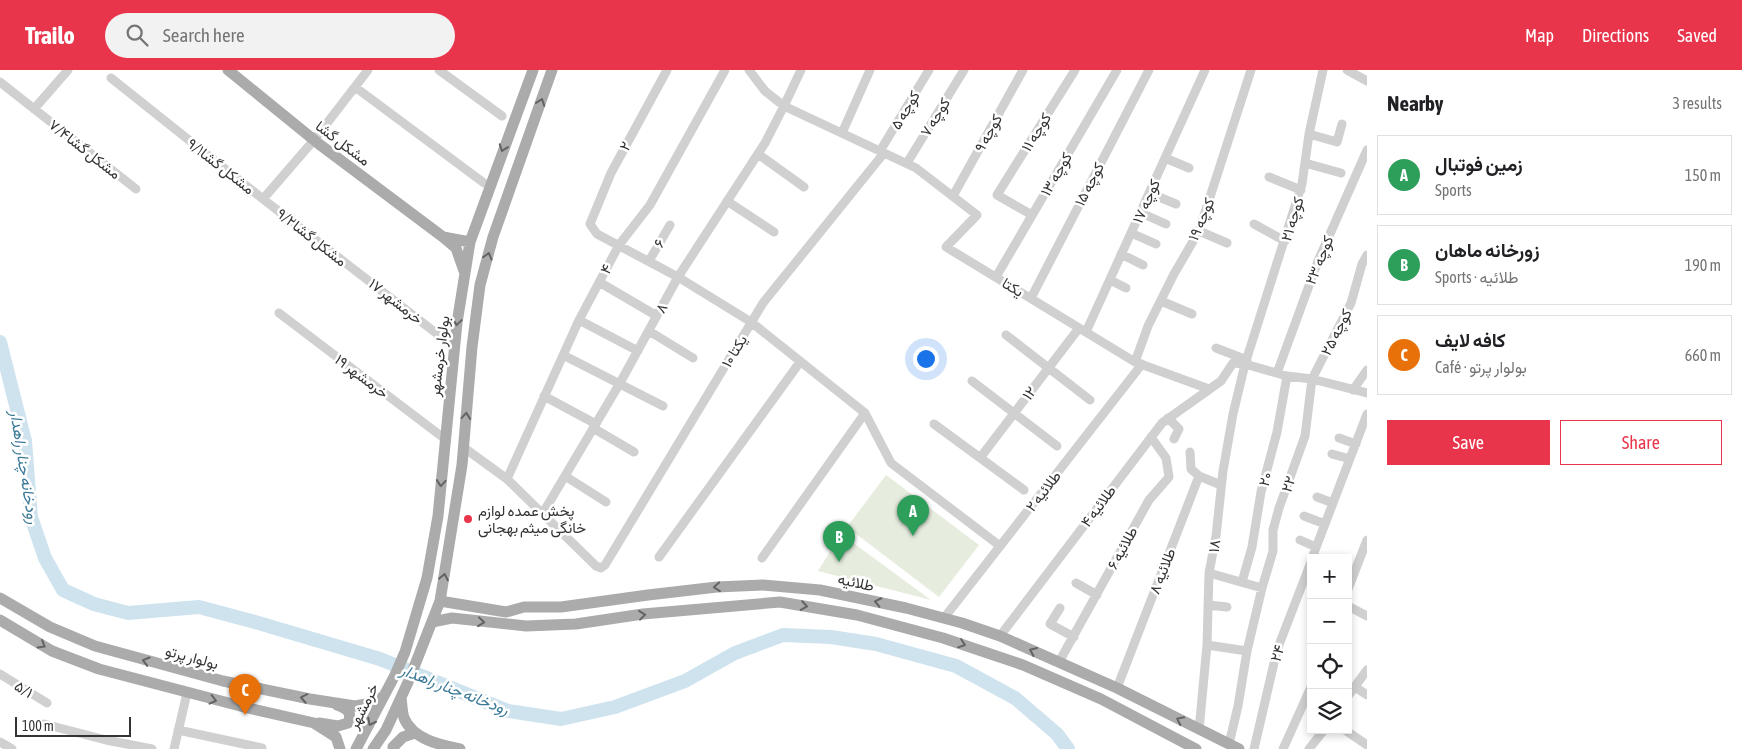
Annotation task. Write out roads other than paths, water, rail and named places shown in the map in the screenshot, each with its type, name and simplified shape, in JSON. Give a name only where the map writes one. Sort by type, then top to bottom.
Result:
[{"type":"main road","name":"مشکل گشا","points":[[228,70],[314,140],[443,237]]},
{"type":"main road","name":"بولوار خرمشهر","points":[[405,652],[427,578],[438,516],[454,347],[470,242],[533,70]]},
{"type":"main road","name":"خرمشهر","points":[[374,749],[386,730],[401,698],[440,601],[463,447],[480,284],[493,237],[552,70]]},
{"type":"main road","points":[[443,237],[470,242]]},
{"type":"main road","points":[[443,237],[456,248],[465,272]]},
{"type":"main road","name":"طلائیه","points":[[440,601],[506,612],[524,608],[561,607],[658,594],[763,585],[820,590],[906,608],[1000,636],[1117,688],[1235,747]]},
{"type":"main road","name":"بولوار پرتو","points":[[0,598],[50,627],[95,646],[224,681],[355,706],[372,703],[385,695]]},
{"type":"main road","points":[[432,622],[452,618],[526,626],[576,624],[643,614],[780,602],[857,615],[943,638],[1023,665],[1101,699],[1196,749]]},
{"type":"main road","points":[[0,620],[52,650],[91,666],[186,693],[314,723],[338,726],[348,723],[350,717],[347,710],[328,702]]},
{"type":"main road","name":"خرمشهر","points":[[356,749],[385,695],[405,652]]},
{"type":"main road","points":[[401,698],[404,717],[416,734],[442,746],[460,749]]},
{"type":"main road","points":[[314,723],[336,737],[340,749]]},
{"type":"main road","points":[[394,749],[393,747],[403,737],[416,734]]},
{"type":"street","points":[[34,108],[68,70]]},
{"type":"street","points":[[263,199],[314,140],[368,70]]},
{"type":"street","points":[[440,70],[502,116]]},
{"type":"street","name":"۲","points":[[619,245],[597,234],[590,224],[611,173],[667,70]]},
{"type":"street","name":"۴","points":[[507,478],[578,320],[619,245],[650,205],[725,70]]},
{"type":"street","name":"یکتا","points":[[749,70],[765,91],[784,106],[916,168],[977,215],[946,247],[1139,363],[1209,389]]},
{"type":"street","points":[[784,106],[801,70]]},
{"type":"street","points":[[842,133],[870,70]]},
{"type":"street","name":"کوچه ۵","points":[[882,152],[930,70]]},
{"type":"street","name":"کوچه ۷","points":[[906,163],[964,70]]},
{"type":"street","name":"کوچه ۹","points":[[953,196],[1023,70]]},
{"type":"street","name":"کوچه ۱۱","points":[[1032,215],[997,195],[1075,70]]},
{"type":"street","name":"کوچه ۱۳","points":[[996,277],[1116,70]]},
{"type":"street","name":"کوچه ۱۵","points":[[1031,298],[1149,70]]},
{"type":"street","name":"کوچه ۱۷","points":[[1083,330],[1110,280],[1205,70]]},
{"type":"street","name":"کوچه ۱۹","points":[[1139,363],[1148,326],[1199,231],[1251,70]]},
{"type":"street","name":"کوچه ۲۱","points":[[1246,362],[1300,190],[1309,134],[1323,70]]},
{"type":"street","points":[[1348,70],[1367,81]]},
{"type":"street","name":"مشکل گشا۹/۱","points":[[111,78],[263,199]]},
{"type":"street","name":"مشکل گشا۷/۴","points":[[0,82],[136,189]]},
{"type":"street","points":[[355,87],[484,183]]},
{"type":"street","name":"۸","points":[[543,513],[620,383],[678,277],[758,154],[784,106]]},
{"type":"street","points":[[1309,134],[1337,142],[1342,124]]},
{"type":"street","name":"کوچه ۲۳","points":[[1277,373],[1318,261],[1367,150]]},
{"type":"street","name":"۱۰ یکتا","points":[[543,513],[596,566],[601,568],[605,566],[763,303],[882,152]]},
{"type":"street","points":[[758,154],[804,187]]},
{"type":"street","points":[[1165,158],[1189,168]]},
{"type":"street","points":[[1305,163],[1341,173]]},
{"type":"street","points":[[1269,177],[1300,190]]},
{"type":"street","points":[[1149,193],[1176,204]]},
{"type":"street","name":"مشکل گشا۹/۲","points":[[263,199],[360,274]]},
{"type":"street","points":[[727,201],[774,232]]},
{"type":"street","points":[[1141,213],[1166,224]]},
{"type":"street","points":[[1254,224],[1285,241]]},
{"type":"street","name":"۶","points":[[649,261],[670,225]]},
{"type":"street","points":[[1199,231],[1227,243]]},
{"type":"street","points":[[1131,233],[1156,244]]},
{"type":"street","points":[[619,245],[678,277],[751,322],[865,413],[891,463],[1000,546]]},
{"type":"street","points":[[1122,254],[1143,265]]},
{"type":"street","name":"کوچه ۲۵","points":[[1312,379],[1351,303],[1362,264],[1367,254]]},
{"type":"street","name":"۱۷ خرمشهر","points":[[360,274],[454,347]]},
{"type":"street","points":[[1110,280],[1126,288]]},
{"type":"street","points":[[599,282],[657,316]]},
{"type":"street","points":[[1161,301],[1192,314]]},
{"type":"street","name":"۱۹ خرمشهر","points":[[279,313],[445,439]]},
{"type":"street","points":[[578,320],[638,351]]},
{"type":"street","name":"۱۲","points":[[980,458],[1048,368],[1083,330]]},
{"type":"street","points":[[649,331],[693,358]]},
{"type":"street","points":[[1006,335],[1090,400]]},
{"type":"street","points":[[1216,348],[1246,362],[1287,376],[1312,379],[1367,393]]},
{"type":"street","points":[[563,355],[663,406]]},
{"type":"street","points":[[659,558],[800,362]]},
{"type":"street","points":[[1209,389],[1221,381],[1233,364],[1246,362]]},
{"type":"street","name":"۱۸","points":[[1199,730],[1207,645],[1209,574],[1233,414],[1246,362]]},
{"type":"street","name":"طلائیه ۲","points":[[944,618],[1139,363]]},
{"type":"street","points":[[1352,390],[1367,370]]},
{"type":"street","name":"۲۰","points":[[1242,582],[1252,547],[1261,492],[1278,432],[1287,376]]},
{"type":"street","name":"۲۲","points":[[1235,747],[1238,706],[1247,651],[1273,551],[1273,530],[1305,436],[1312,379]]},
{"type":"street","points":[[972,381],[1057,446]]},
{"type":"street","name":"طلائیه ۴","points":[[1000,636],[1162,423],[1209,389]]},
{"type":"street","points":[[544,396],[634,452]]},
{"type":"street","points":[[762,558],[865,413]]},
{"type":"street","points":[[1313,554],[1367,414]]},
{"type":"street","points":[[1168,418],[1179,429],[1174,439]]},
{"type":"street","points":[[934,424],[1024,490]]},
{"type":"street","name":"طلائیه ۶","points":[[1059,662],[1149,500],[1169,477],[1166,458],[1151,437]]},
{"type":"street","points":[[1339,438],[1356,444]]},
{"type":"street","points":[[463,447],[507,478],[543,513]]},
{"type":"street","points":[[1190,452],[1191,469],[1199,476],[1221,485]]},
{"type":"street","points":[[1332,454],[1350,459]]},
{"type":"street","points":[[565,476],[606,502]]},
{"type":"street","name":"طلائیه ۸","points":[[1117,688],[1199,476]]},
{"type":"street","points":[[1317,497],[1334,503]]},
{"type":"street","points":[[1304,516],[1325,524]]},
{"type":"street","points":[[1300,540],[1316,547]]},
{"type":"street","points":[[1352,578],[1367,540]]},
{"type":"street","points":[[1358,561],[1367,566]]},
{"type":"street","name":"۲۴","points":[[1254,749],[1277,650],[1307,572]]},
{"type":"street","points":[[1209,574],[1262,588]]},
{"type":"street","points":[[1076,583],[1097,595]]},
{"type":"street","points":[[1208,605],[1227,607]]},
{"type":"street","points":[[1060,608],[1050,624],[1074,637]]},
{"type":"street","points":[[1352,608],[1367,616]]},
{"type":"street","points":[[1207,645],[1247,651]]},
{"type":"street","points":[[1352,691],[1367,670]]},
{"type":"street","name":"۵/۱","points":[[0,674],[47,704]]},
{"type":"street","points":[[1355,687],[1367,695]]},
{"type":"street","points":[[1283,749],[1310,689]]},
{"type":"street","points":[[174,749],[186,693]]},
{"type":"street","points":[[44,724],[105,744],[152,749]]},
{"type":"street","points":[[178,730],[262,748]]},
{"type":"street","points":[[1309,749],[1321,734]]},
{"type":"street","points":[[1351,734],[1367,745]]},
{"type":"street","points":[[0,742],[12,749]]},
{"type":"waterway","name":"رودخانه چنار راهدار","points":[[0,342],[25,441],[31,517],[45,558],[63,590],[94,604],[128,613],[199,607],[380,659],[508,711],[561,719],[615,707],[685,681],[735,653],[783,635],[831,637],[876,644],[956,666],[1015,698],[1057,734],[1068,749]]},
{"type":"place","name":"پخش عمده لوازم خانگی میثم بهجانی","points":[[468,519]]},
{"type":"place","name":"زمین فوتبال","points":[[913,536]]},
{"type":"place","name":"زورخانه ماهان","points":[[839,562]]},
{"type":"place","name":"کافه لایف","points":[[245,715]]}]
